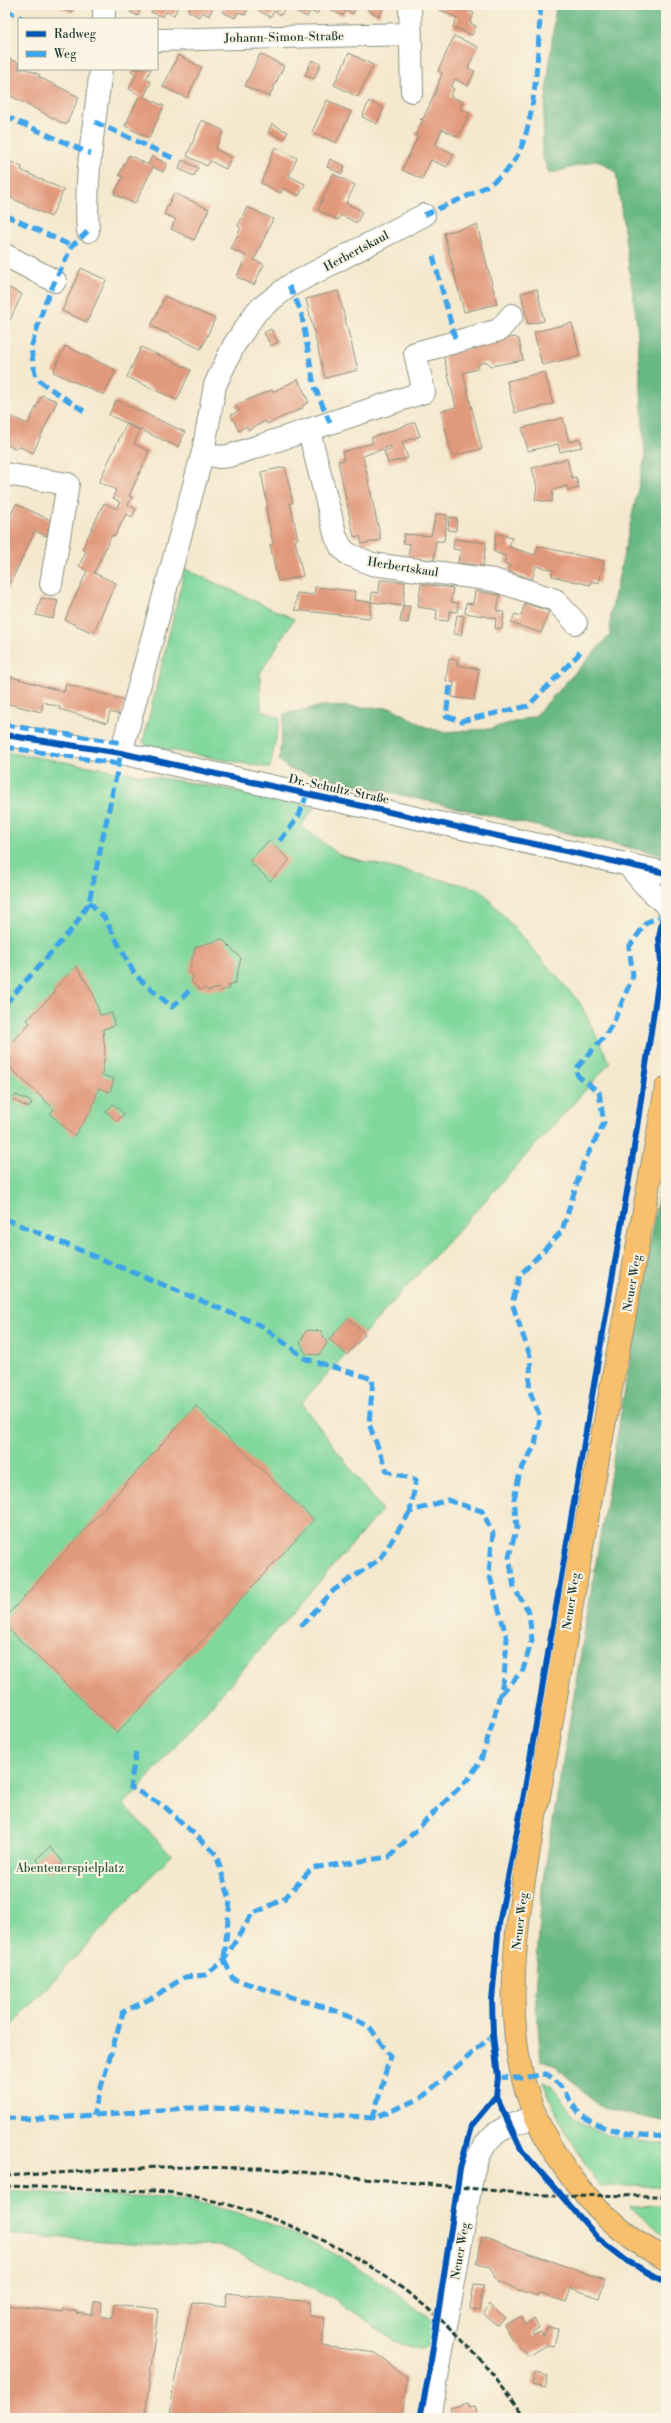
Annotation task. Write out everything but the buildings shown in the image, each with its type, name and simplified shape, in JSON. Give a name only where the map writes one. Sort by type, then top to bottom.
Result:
[{"type":"main road","name":"Neuer Weg","points":[[666,1088],[631,1290],[576,1571],[518,1925],[513,1994],[522,2078],[536,2116],[564,2168],[609,2220],[643,2247],[666,2259]]},
{"type":"street","points":[[104,5],[104,18]]},
{"type":"street","points":[[410,5],[412,91]]},
{"type":"street","name":"Johann-Simon-Straße","points":[[158,40],[410,34]]},
{"type":"street","points":[[88,231],[86,207],[101,70]]},
{"type":"street","name":"Herbertskaul","points":[[121,753],[203,452],[215,385],[234,345],[257,311],[289,286],[424,215]]},
{"type":"street","points":[[5,255],[55,281]]},
{"type":"street","points":[[203,452],[219,457],[229,456],[424,392],[415,353],[499,330],[512,315]]},
{"type":"street","name":"Herbertskaul","points":[[309,431],[336,537],[340,546],[348,554],[372,564],[494,580],[555,600],[576,623]]},
{"type":"street","points":[[5,474],[68,484],[51,584]]},
{"type":"street","name":"Dr.-Schultz-Straße","points":[[5,735],[121,753],[666,873]]},
{"type":"street","points":[[627,864],[644,885],[666,905]]},
{"type":"street","name":"Neuer Weg","points":[[430,2418],[473,2172],[479,2152],[494,2133],[536,2116]]},
{"type":"green space","points":[[556,5],[666,5],[666,856],[289,769],[279,760],[284,714],[322,706],[392,708],[426,727],[443,732],[489,729],[535,716],[610,635],[611,612],[645,457],[637,324],[616,172],[597,160],[549,174],[542,155],[544,116]]},
{"type":"green space","points":[[185,569],[294,619],[260,673],[261,710],[280,718],[270,768],[147,746],[143,742]]},
{"type":"green space","name":"Abenteuerspielplatz","points":[[5,752],[227,789],[314,807],[301,827],[342,856],[480,889],[580,1003],[610,1063],[301,1403],[382,1510],[124,1805],[171,1855],[5,2032]]},
{"type":"green space","points":[[666,1158],[666,2122],[599,2107],[556,2066],[541,2061],[535,1992],[542,1887],[649,1244]]},
{"type":"green space","points":[[543,2082],[549,2085],[557,2093],[576,2118],[585,2125],[607,2135],[619,2138],[666,2144],[666,2190],[658,2186],[600,2186],[568,2136]]},
{"type":"green space","points":[[5,2191],[177,2199],[217,2207],[251,2217],[285,2230],[317,2245],[349,2262],[379,2281],[435,2324],[432,2344],[422,2349],[411,2348],[392,2340],[362,2317],[323,2293],[220,2245],[146,2244],[5,2234]]},
{"type":"green space","points":[[666,2205],[666,2236],[630,2206]]},
{"type":"railway","points":[[5,2176],[158,2167],[260,2168],[540,2195],[666,2196]]},
{"type":"railway","points":[[5,2186],[174,2193],[227,2204],[278,2221],[327,2242],[373,2268],[416,2299],[457,2335],[493,2374],[525,2418]]},
{"type":"marked path","points":[[424,215],[468,196],[499,178],[517,156],[525,137],[534,92],[541,5]]},
{"type":"marked path","points":[[5,10],[22,18]]},
{"type":"marked path","points":[[5,116],[91,154]]},
{"type":"marked path","points":[[95,122],[173,158]]},
{"type":"marked path","points":[[5,215],[72,246]]},
{"type":"marked path","points":[[84,411],[42,383],[35,374],[31,348],[45,303],[72,246],[88,231]]},
{"type":"marked path","points":[[433,256],[456,342]]},
{"type":"marked path","points":[[289,286],[301,311],[314,385],[330,423]]},
{"type":"marked path","points":[[450,686],[446,716],[461,721],[528,706],[578,655],[582,648]]},
{"type":"marked path","points":[[5,725],[124,743]]},
{"type":"marked path","points":[[5,747],[119,764]]},
{"type":"marked path","points":[[5,1004],[74,927],[89,902],[121,753]]},
{"type":"marked path","points":[[280,841],[299,815],[307,794]]},
{"type":"marked path","points":[[89,902],[104,917],[135,975],[172,1007],[189,991]]},
{"type":"marked path","points":[[501,1694],[523,1670],[532,1640],[529,1612],[514,1588],[509,1556],[517,1527],[514,1499],[520,1472],[535,1445],[540,1417],[529,1389],[531,1359],[512,1303],[520,1275],[562,1231],[583,1164],[604,1123],[599,1092],[578,1076],[576,1069],[605,1036],[614,1021],[633,976],[629,947],[647,922],[663,916]]},
{"type":"marked path","points":[[5,1219],[262,1326],[306,1359],[373,1379],[369,1424],[387,1471],[416,1480],[410,1512],[447,1500],[482,1511],[493,1533],[489,1573],[507,1639],[504,1678],[494,1718],[481,1760],[469,1778],[389,1857],[312,1868],[284,1899],[252,1914],[224,1960],[206,1975],[185,1977],[152,1998],[123,2012],[93,2115]]},
{"type":"marked path","points":[[301,1626],[334,1590],[380,1559],[410,1512]]},
{"type":"marked path","points":[[136,1752],[130,1787],[164,1806],[216,1854],[230,1900],[224,1960],[233,1979],[336,2011],[369,2026],[390,2056],[373,2118]]},
{"type":"marked path","points":[[5,2118],[42,2119],[185,2108],[265,2109],[373,2118],[420,2099],[493,2035]]},
{"type":"marked path","points":[[498,2077],[522,2078],[546,2074],[556,2081],[576,2109],[593,2123],[631,2134],[666,2137]]},
{"type":"cycle path","points":[[5,735],[121,753],[666,873]]},
{"type":"cycle path","points":[[420,2418],[429,2373],[460,2169],[471,2126],[496,2096],[498,2077],[493,2035],[492,2000],[499,1924],[524,1794],[631,1168],[661,963],[659,937],[666,901]]},
{"type":"cycle path","points":[[496,2096],[522,2151],[600,2240],[627,2261],[666,2282]]}]
